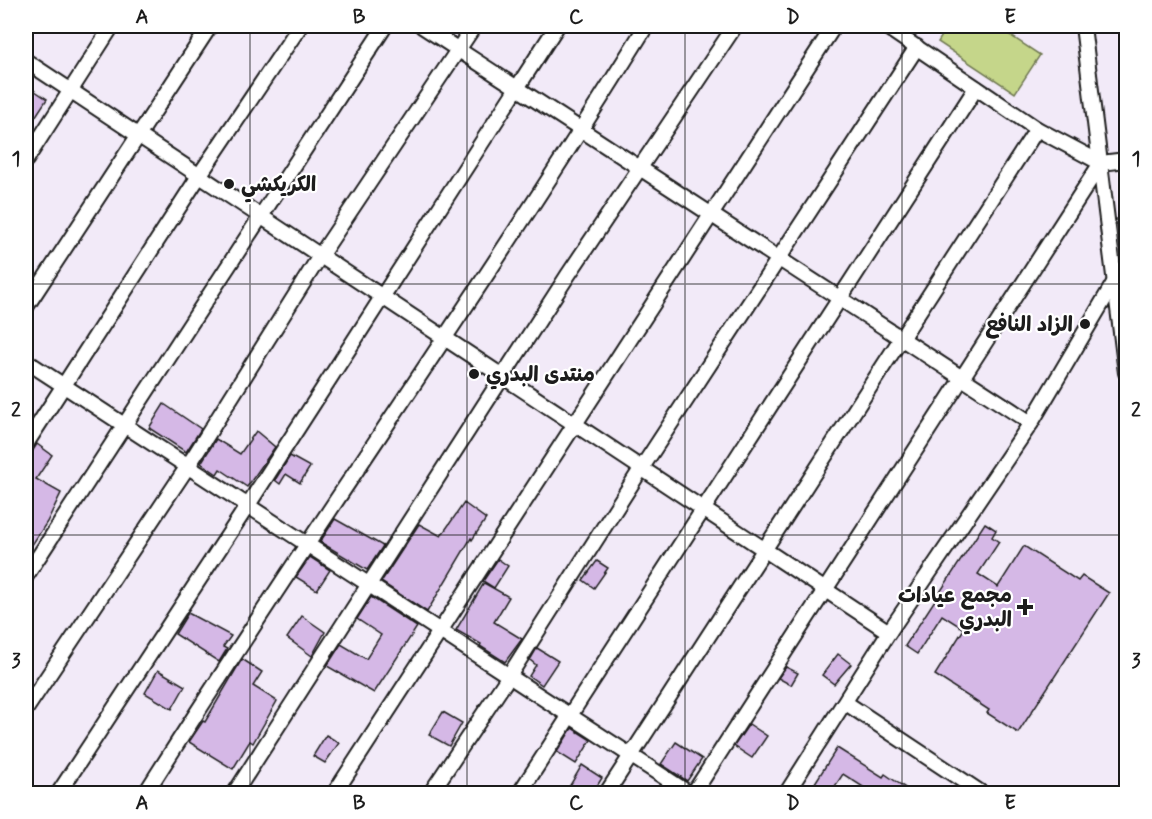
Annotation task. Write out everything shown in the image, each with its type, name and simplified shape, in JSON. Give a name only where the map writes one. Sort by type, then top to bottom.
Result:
[{"type":"street","points":[[26,160],[112,26]]},
{"type":"street","points":[[26,307],[210,26]]},
{"type":"street","points":[[26,444],[199,176],[300,26]]},
{"type":"street","points":[[26,576],[123,424],[385,26]]},
{"type":"street","points":[[422,26],[1031,423]]},
{"type":"street","points":[[26,709],[188,466],[320,256],[474,26]]},
{"type":"street","points":[[58,794],[248,505],[557,26]]},
{"type":"street","points":[[145,794],[443,337],[582,130],[646,26]]},
{"type":"street","points":[[234,794],[503,377],[735,26]]},
{"type":"street","points":[[334,794],[371,733],[441,631],[834,26]]},
{"type":"street","points":[[885,26],[1037,129],[1101,163],[1126,160]]},
{"type":"street","points":[[1083,26],[1126,373]]},
{"type":"street","points":[[430,794],[917,47]]},
{"type":"street","points":[[26,62],[889,632]]},
{"type":"street","points":[[519,794],[704,510],[838,297],[976,88]]},
{"type":"street","points":[[606,794],[1037,129]]},
{"type":"street","points":[[26,361],[691,794],[1101,163]]},
{"type":"street","points":[[786,794],[846,703],[889,632],[1031,423],[1115,281]]},
{"type":"street","points":[[846,703],[982,794]]},
{"type":"green space","points":[[948,26],[996,26],[1040,55],[1015,93],[938,42]]},
{"type":"building","points":[[26,85],[47,99],[26,131]]},
{"type":"building","points":[[164,404],[201,429],[186,452],[149,428]]},
{"type":"building","points":[[256,431],[275,447],[247,487],[220,469],[217,474],[201,463],[216,439],[240,454]]},
{"type":"building","points":[[37,444],[52,455],[36,479],[61,493],[47,522],[26,554],[26,461]]},
{"type":"building","points":[[290,456],[310,467],[300,483],[286,474],[280,484],[275,480]]},
{"type":"building","points":[[464,503],[486,519],[472,540],[471,538],[427,612],[381,582],[419,524],[441,536]]},
{"type":"building","points":[[335,519],[383,546],[367,570],[320,542]]},
{"type":"building","points":[[985,523],[996,530],[992,537],[999,542],[978,574],[998,587],[1024,546],[1078,581],[1082,576],[1109,593],[1018,733],[987,713],[989,710],[935,675],[964,629],[942,615],[917,654],[905,646]]},
{"type":"building","points":[[310,557],[330,570],[317,590],[296,577]]},
{"type":"building","points":[[498,559],[508,566],[494,588],[483,581]]},
{"type":"building","points":[[597,561],[608,568],[594,588],[583,580]]},
{"type":"building","points":[[484,583],[509,597],[494,622],[522,639],[505,662],[480,646],[481,644],[456,630]]},
{"type":"building","points":[[371,597],[417,627],[374,693],[327,666],[341,644],[366,659],[381,635],[357,619]]},
{"type":"building","points":[[188,613],[231,636],[223,647],[227,649],[219,662],[175,634]]},
{"type":"building","points":[[302,616],[325,632],[312,656],[287,638]]},
{"type":"building","points":[[537,648],[558,661],[542,685],[529,676],[536,665],[530,660]]},
{"type":"building","points":[[838,654],[851,664],[834,684],[822,675]]},
{"type":"building","points":[[242,659],[262,672],[253,686],[277,701],[253,743],[250,741],[233,769],[189,742],[203,721],[205,722]]},
{"type":"building","points":[[786,667],[798,673],[791,685],[778,678]]},
{"type":"building","points":[[158,670],[185,686],[172,709],[145,693]]},
{"type":"building","points":[[443,712],[462,723],[449,746],[429,735]]},
{"type":"building","points":[[749,724],[767,736],[752,758],[734,746]]},
{"type":"building","points":[[572,728],[591,740],[576,764],[557,752]]},
{"type":"building","points":[[326,735],[339,743],[325,763],[313,756]]},
{"type":"building","points":[[676,742],[702,759],[687,781],[661,764]]},
{"type":"building","points":[[837,748],[883,777],[885,774],[914,794],[874,794],[843,774],[830,794],[808,794]]},
{"type":"building","points":[[582,765],[602,778],[592,794],[579,794],[569,787]]},
{"type":"place","name":"الكريكشي","points":[[229,184]]},
{"type":"place","name":"الزاد النافع","points":[[1085,324]]},
{"type":"place","name":"منتدى البدري","points":[[474,374]]},
{"type":"place","name":"مجمع عيادات البدري","points":[[1025,607]]}]
